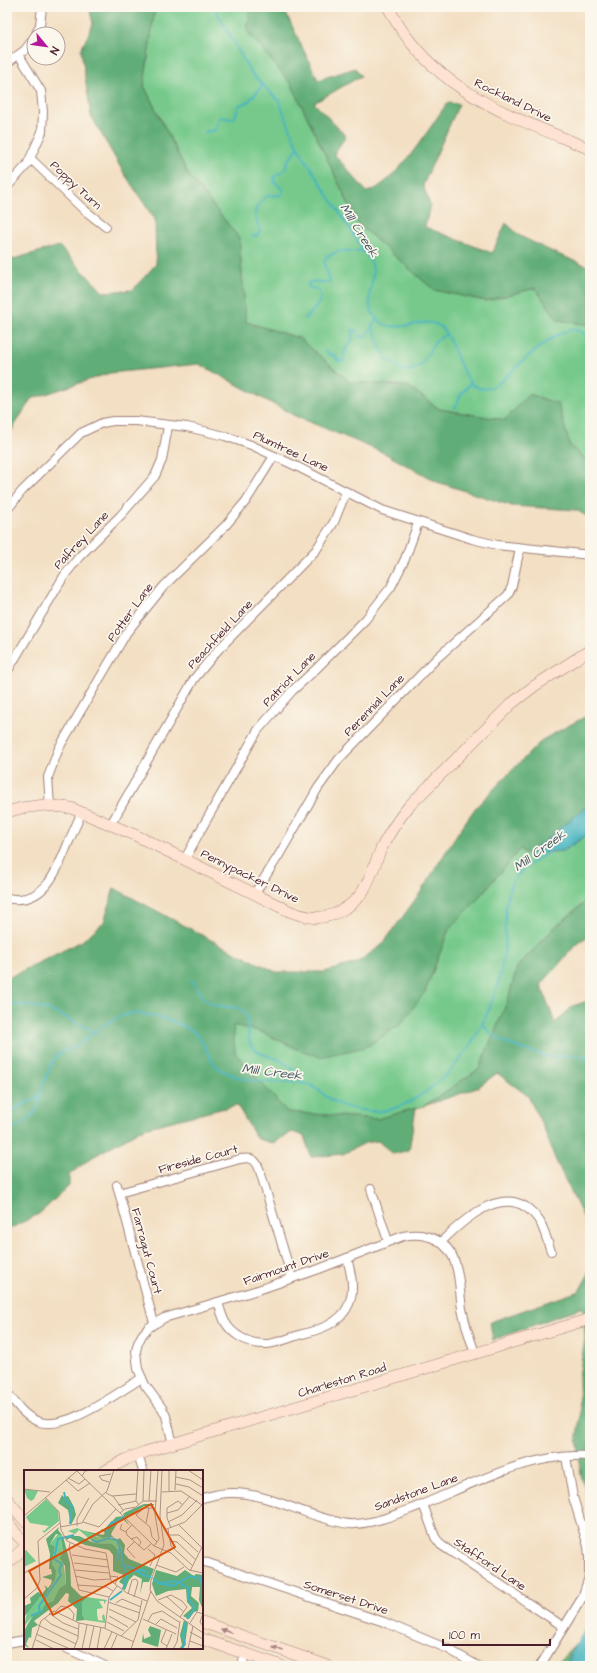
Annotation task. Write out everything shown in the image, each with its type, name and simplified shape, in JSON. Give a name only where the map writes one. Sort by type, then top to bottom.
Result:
[{"type":"street","points":[[40,26],[42,7]]},
{"type":"street","name":"Rockland Drive","points":[[388,7],[403,31],[442,76],[464,91],[506,114],[590,149]]},
{"type":"street","points":[[7,63],[19,55],[26,47]]},
{"type":"street","points":[[7,187],[31,159],[42,132],[43,112],[41,91],[19,55]]},
{"type":"street","name":"Poppy Turn","points":[[31,159],[83,210],[106,227]]},
{"type":"street","name":"Plumtree Lane","points":[[7,510],[22,491],[81,433],[92,427],[113,421],[136,421],[187,428],[225,436],[251,445],[382,510],[418,523],[486,543],[590,555]]},
{"type":"street","name":"Palfrey Lane","points":[[7,672],[64,576],[78,557],[121,515],[155,476],[162,460],[168,426]]},
{"type":"street","name":"Potter Lane","points":[[50,806],[48,778],[59,748],[127,632],[164,586],[226,525],[246,502],[274,456]]},
{"type":"street","name":"Peachfield Lane","points":[[111,824],[194,679],[217,651],[316,550],[334,522],[346,492]]},
{"type":"street","name":"Patriot Lane","points":[[185,860],[198,833],[258,730],[285,698],[365,620],[385,596],[405,559],[418,523]]},
{"type":"street","name":"Perennial Lane","points":[[255,893],[270,871],[318,788],[339,759],[438,658],[508,595],[512,586],[520,548]]},
{"type":"street","name":"Pennypacker Drive","points":[[7,812],[33,806],[71,808],[111,824],[255,893],[289,911],[311,918],[328,916],[344,909],[362,893],[387,837],[401,815],[410,805],[511,704],[533,686],[590,650]]},
{"type":"street","points":[[7,898],[22,899],[31,897],[45,887],[60,863],[82,812]]},
{"type":"street","name":"Fireside Court","points":[[118,1189],[240,1159],[254,1159],[257,1162],[260,1171],[292,1278]]},
{"type":"street","name":"Farragut Court","points":[[118,1189],[154,1323]]},
{"type":"street","points":[[371,1189],[388,1241]]},
{"type":"street","points":[[475,1354],[462,1311],[456,1266],[449,1250],[441,1242],[453,1230],[478,1210],[492,1204],[510,1202],[518,1204],[533,1214],[543,1229],[551,1250]]},
{"type":"street","name":"Fairmount Drive","points":[[173,1444],[166,1416],[142,1378],[136,1360],[138,1343],[142,1335],[154,1323],[164,1318],[292,1278],[388,1241],[412,1234],[429,1236],[441,1242]]},
{"type":"street","points":[[218,1302],[222,1316],[229,1328],[241,1338],[249,1342],[267,1344],[325,1327],[340,1318],[349,1303],[352,1287],[347,1258]]},
{"type":"street","name":"Charleston Road","points":[[107,1470],[138,1455],[173,1444],[590,1319]]},
{"type":"street","points":[[7,1392],[29,1417],[38,1422],[57,1424],[84,1413],[142,1378]]},
{"type":"street","points":[[138,1455],[143,1470]]},
{"type":"street","points":[[540,1666],[582,1598],[586,1588],[590,1566],[588,1546],[574,1501],[566,1456]]},
{"type":"street","name":"Sandstone Lane","points":[[203,1498],[220,1494],[241,1493],[268,1500],[320,1518],[354,1524],[391,1516],[517,1467],[537,1461],[566,1456],[590,1456]]},
{"type":"street","points":[[7,1499],[24,1520]]},
{"type":"street","name":"Stafford Lane","points":[[423,1504],[435,1537],[441,1545],[564,1627]]},
{"type":"street","points":[[7,1521],[18,1536],[24,1541]]},
{"type":"street","points":[[7,1564],[24,1548]]},
{"type":"street","name":"Somerset Drive","points":[[203,1561],[391,1625],[448,1649],[478,1666]]},
{"type":"street","points":[[203,1622],[328,1666]]},
{"type":"street","points":[[203,1639],[282,1666]]},
{"type":"street","points":[[7,1643],[24,1640]]},
{"type":"street","points":[[67,1649],[86,1663],[105,1666]]},
{"type":"street","points":[[242,1666],[245,1654]]},
{"type":"green space","points":[[89,7],[155,7],[144,86],[188,174],[239,238],[246,322],[299,338],[350,382],[408,386],[439,409],[505,420],[529,394],[558,404],[570,446],[590,462],[590,518],[576,510],[512,506],[437,482],[384,453],[295,416],[199,364],[110,373],[31,399],[7,438],[7,261],[59,246],[103,292],[133,290],[156,264],[155,220],[122,170],[91,116],[81,50],[93,24]]},
{"type":"green space","points":[[155,7],[251,7],[247,31],[292,85],[358,224],[434,290],[486,301],[535,288],[558,320],[590,325],[590,462],[570,446],[558,404],[529,394],[505,420],[439,409],[408,386],[350,382],[299,338],[246,322],[239,238],[188,174],[144,86]]},
{"type":"green space","points":[[251,7],[283,7],[318,80],[355,68],[361,76],[314,103],[346,136],[334,154],[367,192],[378,187],[389,179],[400,167],[422,140],[447,103],[459,104],[423,185],[430,205],[425,227],[492,253],[506,223],[520,236],[555,253],[590,267],[590,325],[558,320],[535,288],[486,301],[434,290],[358,224],[292,85],[247,31]]},
{"type":"green space","points":[[590,714],[590,804],[528,854],[522,851],[521,848],[475,902],[449,929],[425,992],[400,1025],[366,1047],[320,1057],[297,1049],[262,1032],[233,1025],[235,1053],[287,1112],[377,1119],[416,1108],[409,1150],[393,1154],[378,1141],[365,1143],[343,1154],[311,1157],[304,1136],[292,1132],[273,1143],[257,1139],[237,1105],[144,1128],[91,1158],[69,1175],[69,1186],[39,1214],[7,1230],[7,977],[8,978],[82,941],[104,922],[114,888],[213,941],[276,972],[324,972],[356,963],[382,945],[420,893],[476,807],[542,740]]},
{"type":"green space","points":[[590,833],[590,898],[554,928],[517,967],[508,1000],[479,1069],[424,1106],[377,1119],[287,1112],[235,1053],[233,1025],[262,1032],[297,1049],[425,992],[449,929],[475,902],[521,847],[522,851],[528,854],[562,851]]},
{"type":"green space","points":[[590,898],[590,934],[572,949],[541,985],[555,1023],[573,1006],[590,1000],[590,1231],[556,1161],[544,1129],[528,1096],[497,1073],[477,1088],[424,1106],[479,1069],[508,1000],[517,967],[554,928]]},
{"type":"green space","points":[[590,1264],[590,1506],[581,1476],[577,1435],[580,1417],[579,1377],[585,1338],[583,1307],[493,1340],[490,1322],[579,1291],[587,1277]]},
{"type":"green space","points":[[590,1629],[590,1666],[555,1666]]},
{"type":"water","points":[[590,804],[590,833],[563,851],[528,854]]},
{"type":"water","points":[[590,1470],[590,1503],[585,1479],[588,1471]]},
{"type":"water","points":[[590,1624],[590,1666],[567,1666],[573,1648]]},
{"type":"waterway","name":"Mill Creek","points":[[214,7],[251,73],[279,101],[298,148],[371,262],[373,274],[369,300],[372,312],[379,321],[388,326],[397,327],[426,323],[435,324],[442,328],[448,336],[463,371],[469,381],[477,387],[487,389],[499,383],[547,341],[558,335],[568,331],[577,330],[583,332],[590,338]]},
{"type":"waterway","points":[[205,132],[215,130],[220,117],[232,119],[235,117],[239,105],[248,102],[263,85]]},
{"type":"waterway","points":[[253,236],[257,236],[260,231],[255,214],[257,206],[267,196],[281,195],[283,190],[274,181],[274,177],[285,170],[287,162],[298,148]]},
{"type":"waterway","points":[[304,319],[319,303],[320,299],[319,291],[308,286],[308,283],[330,281],[324,263],[326,257],[339,251],[364,251]]},
{"type":"waterway","points":[[325,350],[330,355],[335,355],[338,361],[344,361],[345,350],[352,341],[353,330],[357,331],[360,336],[366,337],[377,318]]},
{"type":"waterway","points":[[373,327],[381,350],[387,359],[401,369],[409,371],[421,365],[435,342],[446,334]]},
{"type":"waterway","points":[[455,408],[461,394],[471,383]]},
{"type":"waterway","name":"Mill Creek","points":[[7,1113],[39,1096],[51,1064],[58,1055],[81,1044],[111,1021],[128,1014],[144,1014],[154,1016],[165,1019],[192,1031],[202,1041],[211,1060],[219,1068],[236,1077],[248,1080],[302,1083],[310,1085],[338,1104],[370,1111],[393,1109],[407,1103],[421,1095],[438,1082],[453,1067],[478,1033],[487,1014],[500,975],[505,945],[507,900],[512,883],[519,873],[550,851]]},
{"type":"waterway","points":[[191,980],[205,1000],[209,1003],[219,1006],[240,1008],[244,1011],[247,1020],[249,1041],[254,1049],[282,1061],[289,1066],[302,1083]]},
{"type":"waterway","points":[[7,1005],[42,1008],[94,1031]]},
{"type":"waterway","points":[[483,1024],[493,1035],[519,1048],[546,1056],[556,1057],[575,1055],[585,1057],[590,1060]]},
{"type":"waterway","points":[[7,1131],[30,1118],[38,1108],[40,1095]]}]
